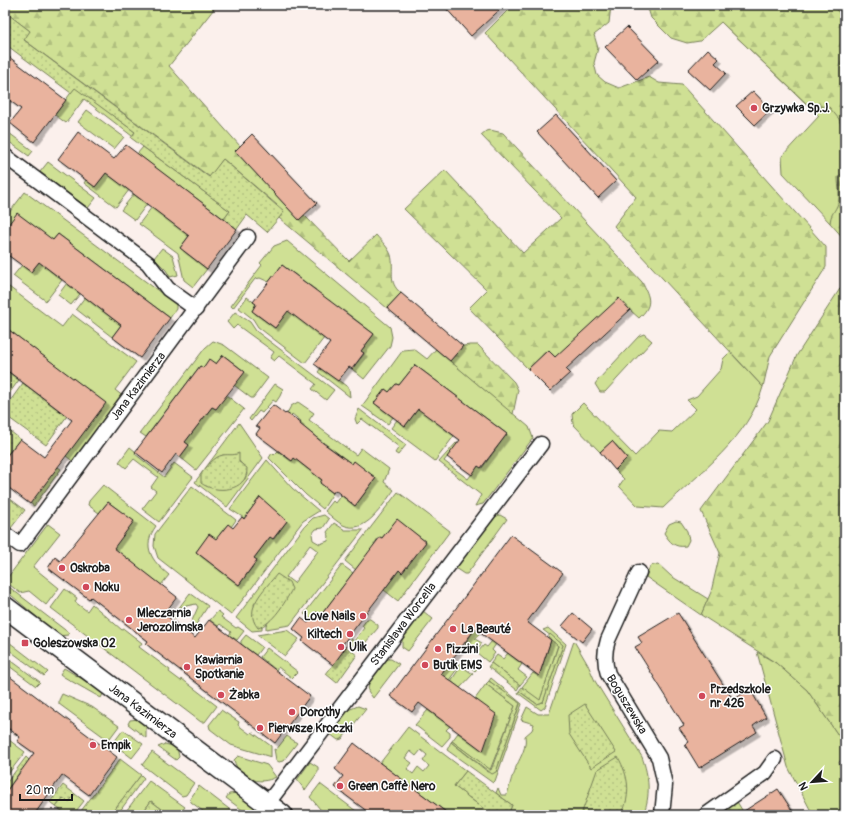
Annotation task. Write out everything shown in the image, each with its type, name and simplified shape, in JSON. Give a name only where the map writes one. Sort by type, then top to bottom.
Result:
[{"type":"street","points":[[5,156],[148,263],[168,288],[196,309]]},
{"type":"street","name":"Jana Kazimierza","points":[[5,534],[20,545],[248,237]]},
{"type":"street","name":"Stanisława Worcella","points":[[274,810],[541,444]]},
{"type":"street","name":"Boguszewska","points":[[639,572],[608,640],[605,665],[608,674],[659,758],[665,785],[662,815]]},
{"type":"street","name":"Jana Kazimierza","points":[[5,607],[274,810]]},
{"type":"street","points":[[706,815],[765,773],[775,759]]},
{"type":"green space","points":[[5,5],[217,5],[169,66],[240,146],[235,151],[304,215],[349,261],[376,235],[390,252],[394,285],[401,293],[387,308],[279,218],[284,211],[223,159],[210,177],[23,39],[30,31],[5,12]]},
{"type":"green space","points":[[508,5],[611,5],[609,23],[594,35],[598,48],[594,63],[597,75],[605,82],[619,88],[649,77],[659,83],[682,85],[826,247],[826,267],[770,356],[763,387],[614,226],[636,197],[485,33],[510,8]]},
{"type":"green space","points":[[647,5],[832,5],[845,20],[845,137],[839,119],[829,107],[808,105],[721,22],[700,41],[687,43],[671,38],[651,18]]},
{"type":"green space","points":[[666,5],[845,5],[845,227],[830,223],[783,173],[782,156],[819,116],[721,22]]},
{"type":"green space","points":[[5,12],[30,31],[24,40],[209,177],[223,159],[284,212],[267,232],[247,215],[237,229],[224,219],[230,211],[131,138],[135,132],[75,88],[71,93],[5,44]]},
{"type":"green space","points":[[75,87],[135,132],[132,136],[84,99],[66,123],[55,115]]},
{"type":"green space","points":[[87,110],[124,137],[114,149],[78,122]]},
{"type":"green space","points":[[5,130],[33,151],[29,156],[5,139]]},
{"type":"green space","points":[[490,130],[503,133],[642,282],[649,301],[646,309],[639,318],[630,310],[555,357],[548,350],[528,369],[469,308],[487,290],[404,209],[445,170],[523,253],[561,218],[481,135]]},
{"type":"green space","points":[[143,147],[230,211],[224,219],[137,154]]},
{"type":"green space","points":[[48,162],[96,198],[88,208],[40,172]]},
{"type":"green space","points":[[845,171],[845,240],[830,223],[839,199],[838,177]]},
{"type":"green space","points":[[106,173],[129,190],[116,207],[84,183],[86,180],[95,187]]},
{"type":"green space","points":[[25,192],[176,304],[176,309],[170,318],[58,234],[53,240],[5,229],[5,218]]},
{"type":"green space","points":[[134,194],[147,204],[135,220],[121,210]]},
{"type":"green space","points":[[152,207],[189,236],[180,248],[207,269],[193,287],[184,280],[178,253],[139,224]]},
{"type":"green space","points":[[287,241],[390,327],[392,337],[390,346],[364,379],[352,369],[364,354],[361,351],[374,334],[343,310],[341,313],[328,303],[330,300],[327,302],[314,293],[316,290],[282,265],[269,282],[260,278],[255,279],[233,308],[231,306],[262,265],[260,263],[274,246]]},
{"type":"green space","points":[[162,248],[173,256],[178,275],[170,277],[166,270],[154,258]]},
{"type":"green space","points":[[39,262],[62,280],[46,301],[13,276],[22,265],[31,272]]},
{"type":"green space","points":[[845,281],[845,745],[807,690],[776,663],[701,615],[711,592],[720,553],[701,511],[768,421],[797,355]]},
{"type":"green space","points":[[67,283],[80,294],[71,305],[58,295]]},
{"type":"green space","points":[[5,284],[62,327],[72,314],[136,362],[115,390],[124,397],[75,463],[66,456],[105,403],[5,327]]},
{"type":"green space","points":[[85,297],[121,325],[112,337],[76,309]]},
{"type":"green space","points":[[247,297],[256,304],[252,311],[275,328],[289,309],[324,338],[305,363],[258,327],[253,319],[239,308]]},
{"type":"green space","points":[[235,312],[250,322],[256,331],[334,390],[326,400],[312,389],[316,384],[279,356],[274,361],[270,358],[274,352],[237,325],[233,329],[227,322]]},
{"type":"green space","points":[[644,334],[652,341],[605,392],[600,392],[595,384],[598,380],[639,336]]},
{"type":"green space","points":[[213,341],[224,345],[268,378],[253,398],[234,385],[244,371],[223,355],[216,364],[203,368],[200,366],[146,437],[140,433],[205,348]]},
{"type":"green space","points":[[478,345],[514,382],[518,390],[513,414],[450,361],[463,346]]},
{"type":"green space","points":[[414,349],[427,359],[436,349],[529,427],[533,438],[483,504],[475,506],[481,495],[439,462],[456,443],[460,446],[455,447],[444,461],[468,479],[478,466],[482,468],[507,434],[415,365],[399,385],[396,384],[389,392],[385,389],[374,403],[393,417],[388,424],[362,406],[403,350]]},
{"type":"green space","points":[[730,352],[763,387],[756,406],[746,423],[735,439],[721,454],[663,508],[638,506],[619,486],[624,479],[615,470],[627,458],[612,441],[600,452],[573,424],[572,414],[583,403],[635,456],[659,431],[672,432],[696,409],[687,400],[697,396],[721,369],[723,359]]},
{"type":"green space","points":[[321,368],[349,388],[350,397],[318,372]]},
{"type":"green space","points":[[5,369],[19,380],[5,399]]},
{"type":"green space","points":[[23,383],[67,416],[46,445],[5,415],[5,408]]},
{"type":"green space","points":[[275,384],[283,389],[280,396],[276,402],[273,400],[262,413],[259,411],[251,421],[249,419]]},
{"type":"green space","points":[[226,395],[244,409],[196,470],[180,457],[189,445],[185,442],[212,407],[216,409]]},
{"type":"green space","points":[[298,402],[314,413],[309,420],[356,455],[361,448],[389,469],[384,482],[394,490],[373,517],[359,526],[351,527],[343,525],[325,511],[333,501],[335,503],[341,495],[355,506],[376,478],[354,462],[352,464],[299,424],[301,421],[292,414],[289,417],[286,415],[291,406]]},
{"type":"green space","points":[[419,408],[454,436],[435,461],[391,428],[397,420],[405,426]]},
{"type":"green space","points":[[359,409],[406,445],[398,455],[395,453],[399,447],[362,419],[357,424],[355,419]]},
{"type":"green space","points":[[239,423],[263,458],[227,507],[195,482]],"holes":[[[223,455],[235,458],[241,463],[247,474],[245,479],[239,483],[201,474],[216,458]]]},
{"type":"green space","points":[[5,427],[20,439],[7,455],[5,454]]},
{"type":"green space","points":[[130,447],[136,452],[135,454],[164,477],[174,463],[193,477],[159,522],[142,509],[156,491],[151,487],[158,477],[134,459],[126,468],[119,462]]},
{"type":"green space","points":[[278,451],[291,461],[294,458],[322,480],[320,483],[333,493],[323,509],[306,495],[269,458],[272,453],[274,455]]},
{"type":"green space","points":[[239,453],[239,462],[247,468],[246,476],[237,486],[230,489],[214,489],[201,483],[201,474],[213,460],[219,456]]},
{"type":"green space","points":[[267,460],[292,488],[319,511],[303,521],[231,615],[158,558],[154,546],[155,534],[192,486],[236,520],[231,527],[227,525],[220,534],[219,542],[209,535],[196,552],[239,585],[257,561],[254,558],[270,537],[274,539],[287,521],[260,498],[244,518],[230,509]]},
{"type":"green space","points":[[56,466],[61,469],[34,506],[30,503]]},
{"type":"green space","points":[[103,485],[156,526],[149,541],[150,553],[153,559],[169,575],[161,585],[110,546],[133,521],[108,502],[99,513],[88,505],[89,501]]},
{"type":"green space","points":[[398,492],[450,531],[398,601],[384,590],[399,570],[402,573],[426,542],[397,520],[382,538],[379,537],[374,544],[378,547],[356,570],[345,561]]},
{"type":"green space","points":[[5,495],[25,510],[11,528],[5,523]]},
{"type":"green space","points":[[324,515],[329,519],[323,528],[316,529],[312,534],[313,540],[320,544],[328,541],[329,536],[327,532],[334,523],[345,530],[363,530],[290,625],[266,629],[266,625],[283,604],[277,575],[254,604],[258,628],[262,626],[262,630],[252,631],[236,618],[305,526],[313,518]],"holes":[[[310,545],[318,551],[294,583],[286,577]]]},
{"type":"green space","points":[[500,515],[507,519],[467,574],[464,574],[455,568],[494,517]]},
{"type":"green space","points":[[676,521],[681,522],[687,531],[689,540],[686,546],[678,546],[673,544],[664,533],[669,524]]},
{"type":"green space","points":[[48,524],[60,533],[33,567],[59,588],[46,605],[29,591],[20,593],[5,581]]},
{"type":"green space","points":[[658,564],[671,576],[708,599],[701,615],[646,577],[650,566]]},
{"type":"green space","points":[[342,565],[353,573],[321,615],[316,612],[311,619],[304,614]]},
{"type":"green space","points":[[277,574],[289,582],[292,589],[274,617],[269,622],[258,628],[254,621],[254,607],[261,593]]},
{"type":"green space","points":[[9,587],[69,633],[68,635],[59,636],[5,590]]},
{"type":"green space","points":[[65,589],[77,598],[75,602],[87,611],[92,604],[122,630],[124,629],[142,643],[139,647],[170,670],[169,672],[181,681],[182,679],[217,706],[205,722],[201,722],[51,608]]},
{"type":"green space","points":[[190,593],[208,606],[195,626],[191,623],[198,607],[196,604],[181,607],[176,618],[172,617]]},
{"type":"green space","points":[[218,611],[223,615],[221,617],[236,628],[238,627],[244,631],[237,640],[229,635],[231,632],[220,624],[218,626],[210,620]]},
{"type":"green space","points":[[423,611],[433,619],[408,651],[402,647],[402,639]]},
{"type":"green space","points":[[367,619],[370,619],[378,625],[378,628],[359,650],[349,643],[351,639],[354,641],[364,628],[362,626]]},
{"type":"green space","points":[[548,628],[566,644],[545,707],[541,710],[518,693],[519,691],[537,704],[543,702],[563,645],[543,630]]},
{"type":"green space","points":[[475,629],[480,633],[475,639],[482,643],[475,652],[465,644]]},
{"type":"green space","points":[[287,630],[299,639],[285,656],[257,635]]},
{"type":"green space","points":[[550,634],[563,645],[543,702],[537,704],[519,691],[522,687],[540,700],[558,646],[548,637]]},
{"type":"green space","points":[[246,635],[262,647],[256,655],[241,644],[241,641]]},
{"type":"green space","points":[[5,639],[48,672],[44,676],[5,647]]},
{"type":"green space","points":[[551,640],[558,645],[540,701],[522,687],[533,673],[539,676]]},
{"type":"green space","points":[[492,641],[496,644],[492,650],[495,653],[488,662],[477,653],[484,645],[487,647]]},
{"type":"green space","points":[[574,641],[588,665],[595,681],[642,757],[648,779],[647,801],[643,815],[508,815],[512,805],[496,793],[498,788],[501,795],[507,795],[512,777],[522,755],[525,736],[532,730],[534,724],[521,720],[527,707],[538,714],[549,714]]},
{"type":"green space","points":[[346,647],[357,655],[337,683],[326,674]]},
{"type":"green space","points":[[267,648],[298,672],[292,678],[278,667],[276,670],[260,657]]},
{"type":"green space","points":[[757,652],[776,663],[807,690],[845,745],[845,756],[839,762],[845,789],[845,815],[813,815],[788,767]]},
{"type":"green space","points":[[508,653],[522,664],[518,670],[527,677],[520,685],[491,663],[497,655],[503,659]]},
{"type":"green space","points":[[5,656],[40,682],[36,686],[5,663]]},
{"type":"green space","points":[[388,659],[391,659],[399,664],[373,698],[368,691],[369,682]]},
{"type":"green space","points":[[464,659],[477,669],[475,671],[463,661],[449,680],[441,674],[449,664],[455,668]]},
{"type":"green space","points":[[491,663],[520,685],[517,690],[488,667]]},
{"type":"green space","points":[[461,666],[473,674],[460,688],[451,681]]},
{"type":"green space","points":[[64,668],[102,691],[103,694],[101,698],[60,674]]},
{"type":"green space","points":[[491,678],[522,704],[493,783],[447,750],[451,742],[488,772],[496,771],[520,704],[489,681]]},
{"type":"green space","points":[[489,681],[520,703],[496,772],[492,774],[451,742],[452,741],[491,770],[515,706],[486,684]]},
{"type":"green space","points":[[486,684],[515,706],[490,770],[452,741],[458,733],[483,750],[475,699]]},
{"type":"green space","points":[[62,694],[92,707],[119,726],[110,738],[104,737],[59,704]]},
{"type":"green space","points":[[585,704],[616,752],[591,768],[569,734],[568,715]]},
{"type":"green space","points":[[358,706],[366,709],[342,739],[338,740],[330,734],[348,710]]},
{"type":"green space","points":[[221,710],[239,722],[238,725],[250,734],[252,732],[271,746],[271,757],[231,745],[210,729],[209,725]]},
{"type":"green space","points":[[428,710],[450,726],[446,730],[450,733],[450,737],[442,746],[415,725]]},
{"type":"green space","points":[[139,719],[146,727],[146,738],[128,724],[130,720]]},
{"type":"green space","points":[[408,727],[466,771],[454,786],[492,815],[450,815],[380,763]],"holes":[[[421,750],[427,755],[423,761],[429,766],[424,772],[418,767],[413,774],[407,769],[412,763],[405,758],[410,751],[416,756]]]},
{"type":"green space","points":[[123,730],[143,744],[132,758],[115,745],[114,742]]},
{"type":"green space","points":[[287,736],[297,743],[283,761],[279,762],[276,760],[274,749],[276,750]]},
{"type":"green space","points":[[5,737],[25,752],[5,778]]},
{"type":"green space","points":[[165,744],[177,747],[179,757],[176,760],[158,747]]},
{"type":"green space","points":[[152,752],[194,783],[186,795],[182,796],[142,765]]},
{"type":"green space","points":[[238,756],[267,765],[276,777],[263,781],[250,779],[240,772],[237,767],[234,760]]},
{"type":"green space","points":[[26,757],[44,787],[21,770],[5,793],[5,785]]},
{"type":"green space","points":[[618,757],[625,771],[628,785],[627,799],[622,814],[581,815],[597,770]]},
{"type":"green space","points":[[120,759],[141,775],[110,815],[78,815]]},
{"type":"green space","points":[[310,762],[318,767],[318,772],[305,790],[297,780]]},
{"type":"green space","points":[[466,771],[512,805],[508,815],[492,815],[454,786]]},
{"type":"green space","points":[[141,775],[144,778],[117,815],[110,815]]},
{"type":"green space","points":[[149,781],[185,807],[179,815],[170,815],[151,801],[141,815],[123,815]]},
{"type":"green space","points":[[320,784],[360,814],[325,815],[310,797]]},
{"type":"green space","points":[[63,785],[75,794],[69,802],[63,798],[56,807],[50,802]]},
{"type":"green space","points":[[199,786],[237,815],[208,815],[191,802],[190,799]]},
{"type":"green space","points":[[238,793],[254,807],[254,814],[249,815],[226,798],[229,794]]},
{"type":"green space","points":[[75,794],[84,801],[73,815],[68,815],[56,807],[63,798],[69,802]]},
{"type":"green space","points":[[736,800],[745,815],[715,815]]},
{"type":"green space","points":[[151,801],[170,815],[141,815]]},
{"type":"building","points":[[443,5],[505,5],[471,36]]},
{"type":"building","points":[[627,27],[659,60],[637,80],[605,47]]},
{"type":"building","points":[[708,49],[719,59],[715,63],[726,73],[710,90],[688,70]]},
{"type":"building","points":[[5,54],[66,100],[34,142],[10,123],[21,109],[5,97]]},
{"type":"building","name":"Grzywka Sp.J.","points":[[753,91],[771,110],[755,125],[736,106]]},
{"type":"building","points":[[556,115],[616,181],[598,198],[537,132]]},
{"type":"building","points":[[78,132],[114,159],[126,145],[237,229],[207,269],[180,248],[189,236],[106,173],[95,187],[58,159]]},
{"type":"building","points":[[252,134],[317,203],[299,220],[235,151]]},
{"type":"building","points":[[17,213],[53,240],[58,234],[170,318],[140,358],[112,337],[121,325],[39,262],[31,272],[5,253],[5,229]]},
{"type":"building","points":[[282,265],[374,334],[361,351],[364,353],[352,369],[349,367],[338,381],[314,364],[330,343],[288,311],[275,328],[252,311],[256,304],[253,302]]},
{"type":"building","points":[[401,293],[463,346],[450,361],[387,308]]},
{"type":"building","points":[[619,298],[630,310],[566,369],[570,373],[550,391],[528,369],[548,350],[555,357]]},
{"type":"building","points":[[5,327],[106,403],[30,504],[5,485],[5,458],[20,439],[44,457],[72,420],[5,369]]},
{"type":"building","points":[[223,355],[245,372],[216,409],[212,407],[185,442],[189,445],[180,457],[176,454],[162,473],[135,452],[200,366],[203,368],[209,359],[216,364]]},
{"type":"building","points":[[415,365],[507,434],[481,468],[478,466],[472,475],[447,457],[460,440],[418,409],[405,426],[374,403],[385,389],[389,392],[396,384],[399,385]]},
{"type":"building","points":[[273,405],[285,414],[286,413],[301,422],[300,424],[323,443],[352,464],[354,461],[376,478],[355,506],[335,490],[333,493],[320,483],[322,480],[294,458],[292,461],[256,434],[260,428],[256,426]]},
{"type":"building","points":[[612,441],[627,458],[615,470],[600,452]]},
{"type":"building","points":[[260,497],[287,521],[273,539],[270,537],[254,558],[257,560],[239,585],[196,552],[209,534],[216,539],[228,524],[233,528],[242,517],[244,519]]},
{"type":"building","points":[[108,502],[134,521],[114,548],[177,597],[164,614],[195,638],[209,620],[310,696],[275,743],[146,644],[148,641],[91,597],[89,599],[48,568],[55,557],[60,561]]},
{"type":"building","points":[[397,519],[426,542],[402,573],[399,570],[342,645],[346,647],[333,665],[302,641],[304,638],[293,629],[301,618],[308,623],[316,612],[321,615],[380,537],[382,538]]},
{"type":"building","points":[[511,535],[563,573],[527,622],[551,640],[539,676],[475,629],[441,674],[496,714],[483,751],[419,703],[412,712],[390,696]]},
{"type":"building","points":[[573,613],[592,629],[582,642],[562,626]]},
{"type":"building","points":[[678,613],[733,700],[750,689],[766,717],[753,726],[757,732],[699,768],[685,745],[689,742],[679,728],[684,725],[635,647],[642,643],[638,637]]},
{"type":"building","points":[[5,673],[117,757],[89,795],[62,775],[34,815],[5,815],[5,793],[34,753],[17,741],[20,737],[5,726]]},
{"type":"building","points":[[354,743],[450,815],[372,815],[344,794],[335,787],[343,776],[335,769]]},
{"type":"building","points":[[778,789],[795,815],[738,815]]},
{"type":"place","name":"Grzywka Sp.J.","points":[[754,108]]},
{"type":"place","name":"Oskroba","points":[[62,568]]},
{"type":"place","name":"Noku","points":[[86,587]]},
{"type":"place","name":"Love Nails","points":[[363,616]]},
{"type":"place","name":"Mleczarnia Jerozolimska","points":[[129,620]]},
{"type":"place","name":"La Beauté","points":[[453,629]]},
{"type":"place","name":"Kiltech","points":[[350,634]]},
{"type":"place","name":"Goleszowska 02","points":[[25,643]]},
{"type":"place","name":"Ulik","points":[[341,647]]},
{"type":"place","name":"Pizzini","points":[[438,649]]},
{"type":"place","name":"Butik EMS","points":[[425,665]]},
{"type":"place","name":"Kawiarnia Spotkanie","points":[[187,667]]},
{"type":"place","name":"Żabka","points":[[221,695]]},
{"type":"place","name":"Przedszkole nr 426","points":[[702,696]]},
{"type":"place","name":"Dorothy","points":[[292,712]]},
{"type":"place","name":"Pierwsze Kroczki","points":[[260,728]]},
{"type":"place","name":"Empik","points":[[93,745]]},
{"type":"place","name":"Green Caffè Nero","points":[[340,786]]}]
